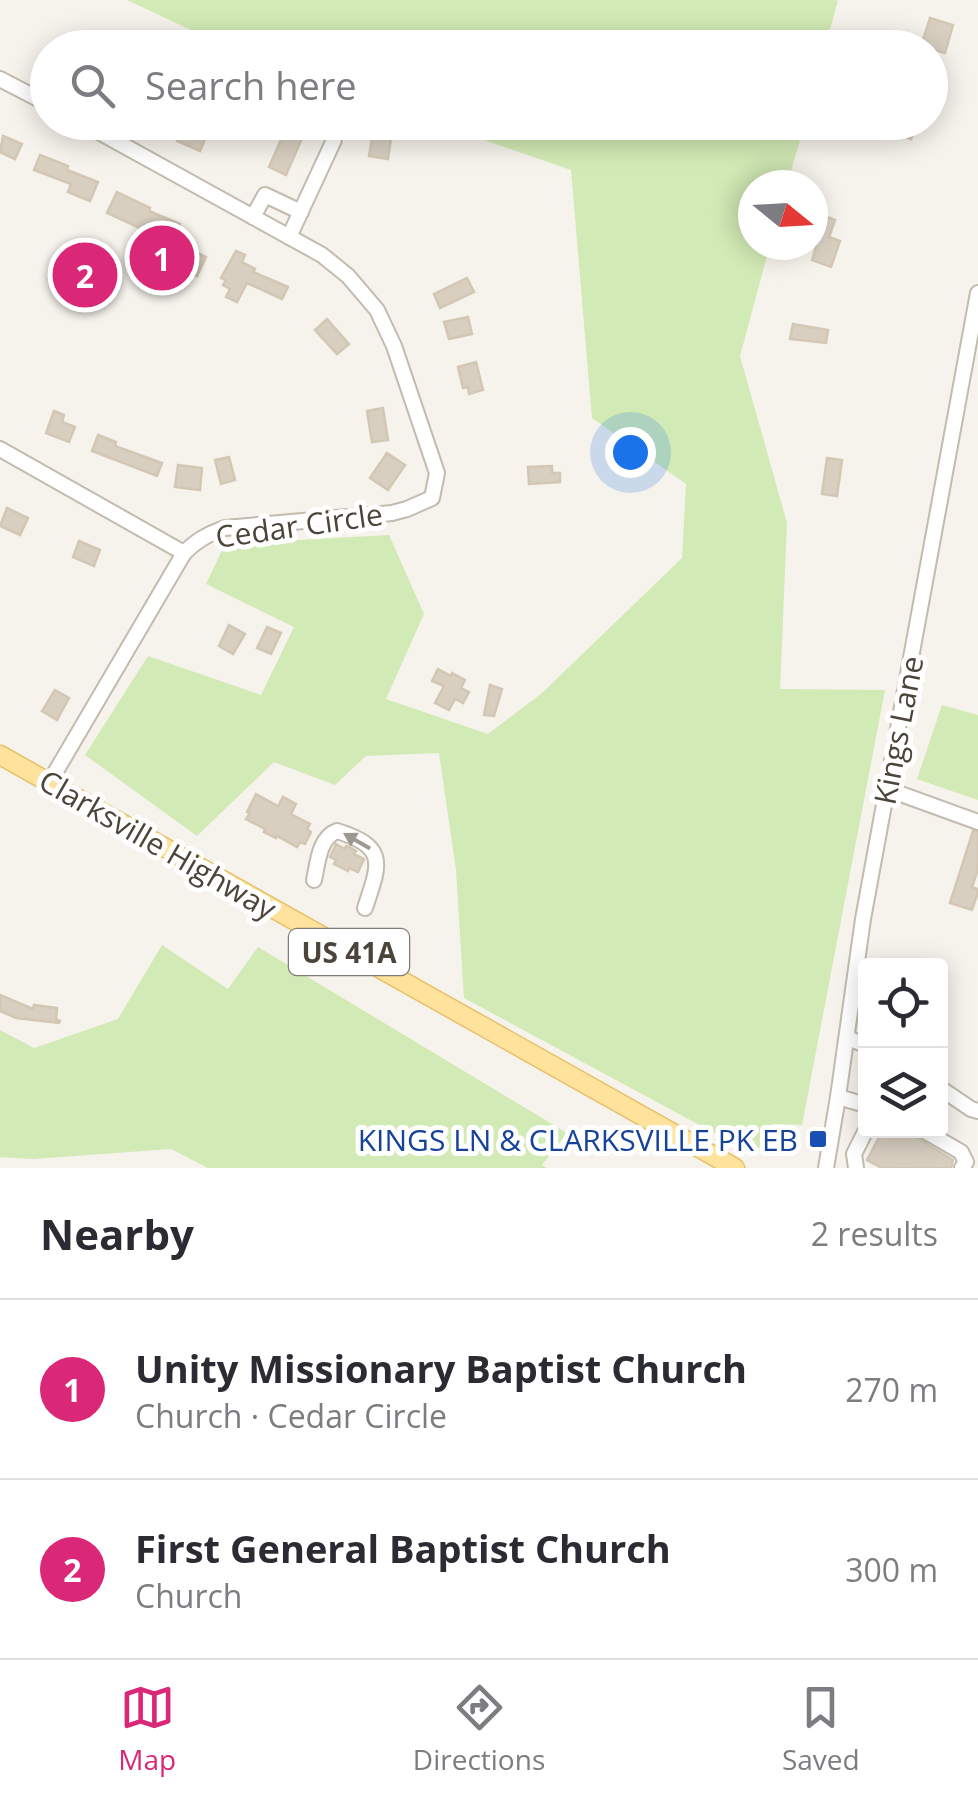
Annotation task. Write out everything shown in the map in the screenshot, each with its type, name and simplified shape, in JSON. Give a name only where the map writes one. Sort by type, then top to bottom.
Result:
[{"type":"main road","name":"Clarksville Highway","points":[[0,754],[735,1168]]},
{"type":"street","points":[[0,79],[30,95]]},
{"type":"street","name":"Cedar Circle","points":[[49,783],[184,553],[201,538],[225,528],[407,509],[432,498],[437,473],[394,346],[377,310],[348,276],[322,255],[113,140]]},
{"type":"street","points":[[289,237],[334,140]]},
{"type":"street","points":[[253,218],[264,196],[301,212]]},
{"type":"street","name":"Kings Lane","points":[[826,1168],[863,919],[978,293]]},
{"type":"street","points":[[0,450],[184,553]]},
{"type":"street","points":[[887,789],[978,822]]},
{"type":"street","points":[[314,880],[324,841],[330,833],[337,830],[364,843],[378,860],[365,908]]},
{"type":"street","points":[[847,1038],[858,1041]]},
{"type":"street","points":[[948,1094],[978,1110]]},
{"type":"street","points":[[838,1098],[858,1104]]},
{"type":"street","points":[[856,1168],[854,1154],[862,1138]]},
{"type":"street","points":[[937,1138],[961,1152],[966,1162],[962,1168]]},
{"type":"green space","points":[[127,0],[838,1],[830,30],[191,30]]},
{"type":"green space","points":[[484,140],[800,140],[791,170],[738,170],[738,260],[766,260],[740,356],[787,523],[780,689],[885,690],[802,1125],[773,1124],[755,1155],[464,998],[456,870],[439,753],[366,756],[335,785],[274,762],[197,836],[85,755],[148,656],[261,695],[294,627],[206,584],[225,544],[389,535],[424,614],[386,699],[488,734],[542,693],[682,558],[686,484],[592,418],[571,170]]},
{"type":"green space","points":[[942,705],[978,715],[978,800],[917,779]]},
{"type":"green space","points":[[162,945],[228,989],[258,947],[567,1133],[542,1165],[547,1168],[208,1168],[171,1149],[33,1159],[0,1157],[0,1030],[34,1048],[118,1019]]},
{"type":"building","points":[[930,18],[953,25],[948,42],[948,30],[926,30]]},
{"type":"building","points":[[3,136],[22,144],[15,159],[0,152]]},
{"type":"building","points":[[178,140],[205,140],[200,151]]},
{"type":"building","points":[[281,140],[301,140],[286,175],[269,167]]},
{"type":"building","points":[[372,140],[391,140],[388,159],[369,156]]},
{"type":"building","points":[[40,155],[98,182],[90,201],[68,192],[71,184],[34,170]]},
{"type":"building","points":[[117,192],[180,224],[172,243],[206,257],[197,276],[182,269],[185,263],[147,247],[153,234],[107,213]]},
{"type":"building","points":[[828,217],[835,220],[829,237],[840,241],[831,267],[812,260],[828,260]]},
{"type":"building","points":[[236,251],[245,255],[242,262],[255,269],[253,272],[288,287],[282,299],[247,283],[237,302],[226,297],[230,289],[221,278]]},
{"type":"building","points":[[467,278],[474,292],[440,308],[434,294]]},
{"type":"building","points":[[468,317],[472,334],[449,339],[444,322]]},
{"type":"building","points":[[327,319],[349,344],[337,354],[315,330]]},
{"type":"building","points":[[793,324],[828,330],[826,343],[790,339]]},
{"type":"building","points":[[476,362],[483,390],[469,394],[468,387],[463,388],[458,367]]},
{"type":"building","points":[[383,408],[388,440],[372,442],[367,411]]},
{"type":"building","points":[[54,411],[64,415],[62,422],[75,427],[69,442],[46,433]]},
{"type":"building","points":[[98,435],[116,442],[115,446],[162,463],[157,476],[92,451]]},
{"type":"building","points":[[387,453],[405,465],[388,490],[370,478]]},
{"type":"building","points":[[229,457],[235,480],[221,484],[215,460]]},
{"type":"building","points":[[827,458],[842,460],[837,496],[822,494]]},
{"type":"building","points":[[178,465],[202,468],[200,490],[175,487]]},
{"type":"building","points":[[552,466],[552,473],[560,473],[560,482],[529,484],[528,467]]},
{"type":"building","points":[[7,508],[28,518],[20,535],[0,526]]},
{"type":"building","points":[[79,541],[100,550],[94,566],[73,557]]},
{"type":"building","points":[[229,625],[245,634],[233,654],[219,646]]},
{"type":"building","points":[[267,627],[281,633],[271,654],[257,648]]},
{"type":"building","points":[[438,669],[465,680],[461,688],[469,692],[463,703],[455,699],[449,710],[435,703],[444,686],[432,681]]},
{"type":"building","points":[[490,685],[502,689],[494,716],[484,715]]},
{"type":"building","points":[[55,690],[69,698],[57,720],[42,711]]},
{"type":"building","points":[[256,794],[278,806],[283,797],[296,804],[291,814],[310,824],[305,844],[300,842],[297,847],[246,819]]},
{"type":"building","points":[[973,831],[978,832],[978,869],[972,887],[978,892],[972,910],[950,903]]},
{"type":"building","points":[[336,844],[349,847],[364,859],[358,872],[334,864],[336,860],[330,857]]},
{"type":"building","points":[[0,995],[33,1009],[34,1005],[57,1008],[56,1019],[60,1021],[16,1018],[0,1011]]},
{"type":"building","points":[[879,1138],[917,1138],[953,1160],[951,1168],[882,1168],[867,1160]]},
{"type":"place","name":"Unity Missionary Baptist Church","points":[[162,258]]},
{"type":"place","name":"First General Baptist Church","points":[[85,275]]},
{"type":"place","name":"KINGS LN & CLARKSVILLE PK EB","points":[[818,1139]]}]
